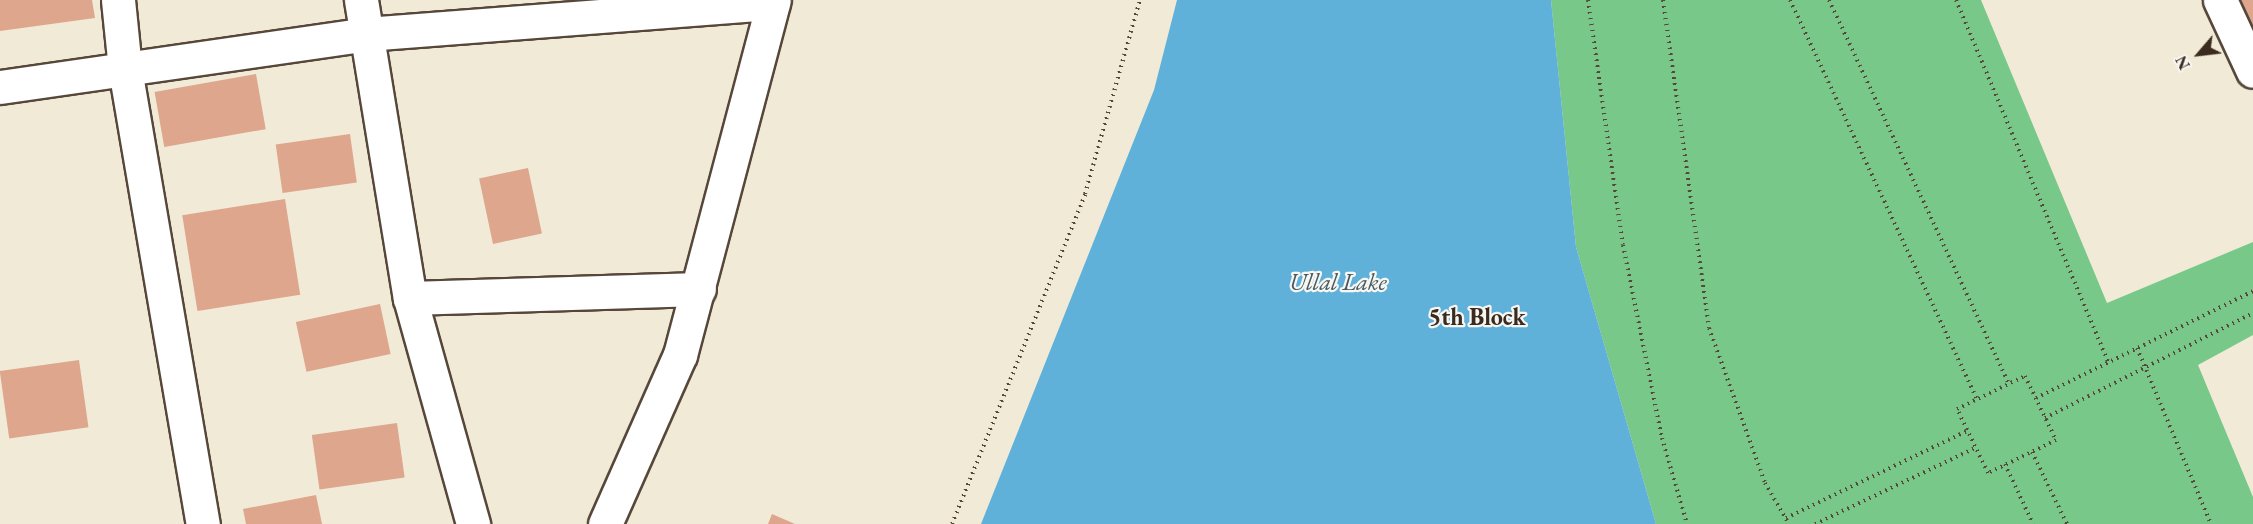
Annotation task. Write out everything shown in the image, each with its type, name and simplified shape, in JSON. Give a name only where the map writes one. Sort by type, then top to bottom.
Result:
[{"type":"street","points":[[118,0],[125,69],[203,524]]},
{"type":"street","points":[[361,0],[410,298],[472,524]]},
{"type":"street","points":[[2220,0],[2253,71]]},
{"type":"street","points":[[0,87],[366,34],[773,2],[680,355],[605,524]]},
{"type":"street","points":[[410,298],[699,289]]},
{"type":"path","points":[[952,524],[1085,194],[1140,0]]},
{"type":"path","points":[[1588,0],[1623,245],[1662,438],[1687,524]]},
{"type":"path","points":[[1663,0],[1709,328],[1766,483],[1789,524]]},
{"type":"path","points":[[1790,0],[1977,399]]},
{"type":"path","points":[[1829,0],[2009,384]]},
{"type":"path","points":[[1956,0],[2108,362]]},
{"type":"path","points":[[2036,398],[2253,291]]},
{"type":"path","points":[[2045,418],[2253,312]]},
{"type":"path","points":[[2136,348],[2211,524]]},
{"type":"path","points":[[2025,376],[2056,440],[1988,473],[1957,409],[2009,384],[2025,376]]},
{"type":"path","points":[[1786,518],[1967,431]]},
{"type":"path","points":[[1815,524],[1975,448]]},
{"type":"path","points":[[2032,452],[2067,524]]},
{"type":"path","points":[[2005,464],[2033,524]]},
{"type":"green space","points":[[1551,0],[1981,0],[2107,303],[2253,242],[2253,335],[2198,365],[2253,497],[2253,524],[1656,524],[1576,247]]},
{"type":"water","name":"Ullal Lake","points":[[1177,0],[1551,0],[1576,247],[1656,524],[981,524],[1154,90]]},
{"type":"building","points":[[0,0],[92,0],[95,18],[0,31]]},
{"type":"building","points":[[2240,0],[2253,0],[2253,26]]},
{"type":"building","points":[[256,74],[266,129],[164,147],[155,92]]},
{"type":"building","points":[[350,134],[357,183],[283,193],[276,144]]},
{"type":"building","points":[[528,168],[542,234],[493,244],[479,178]]},
{"type":"building","points":[[285,199],[300,295],[197,311],[182,215]]},
{"type":"building","points":[[380,304],[391,354],[306,372],[296,322]]},
{"type":"building","points":[[79,360],[88,427],[9,438],[0,371]]},
{"type":"building","points":[[397,423],[405,477],[319,489],[312,435]]},
{"type":"building","points":[[316,495],[322,524],[246,524],[243,509]]},
{"type":"building","points":[[772,514],[795,524],[768,524]]},
{"type":"district","name":"5th Block","points":[[1477,317]]}]
